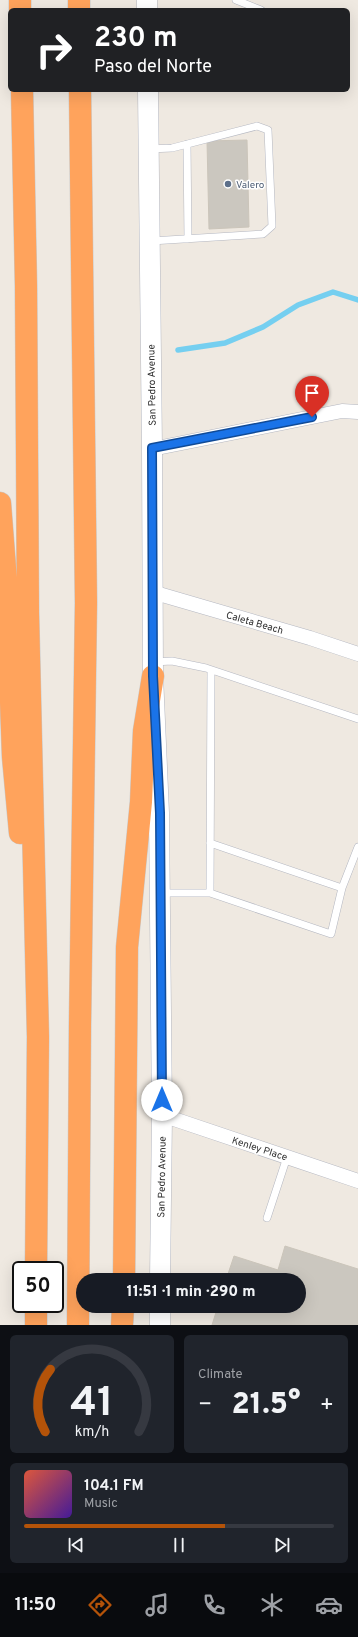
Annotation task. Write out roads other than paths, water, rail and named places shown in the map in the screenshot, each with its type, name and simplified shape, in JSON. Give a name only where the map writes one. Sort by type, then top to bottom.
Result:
[{"type":"highway","points":[[22,92],[26,286],[28,614],[38,1037],[36,1261]]},
{"type":"highway","points":[[78,1325],[80,1024],[86,603],[80,92]]},
{"type":"highway","points":[[0,503],[7,593],[13,757],[38,1037]]},
{"type":"highway","points":[[124,1273],[127,947],[141,802],[144,731],[153,669]]},
{"type":"highway","points":[[36,1313],[36,1325]]},
{"type":"highway","points":[[122,1325],[123,1313]]},
{"type":"main road","name":"San Pedro Avenue","points":[[148,92],[153,669],[160,813],[162,1115],[160,1273]]},
{"type":"main road","points":[[160,1313],[160,1325]]},
{"type":"street","points":[[152,448],[342,412],[358,412]]},
{"type":"street","name":"Caleta Beach","points":[[152,592],[310,638],[358,654]]},
{"type":"street","name":"Kenley Place","points":[[162,1115],[358,1181]]},
{"type":"lane","points":[[236,0],[256,8]]},
{"type":"lane","points":[[148,149],[172,148],[257,126],[268,130],[272,226],[263,234],[149,241]]},
{"type":"lane","points":[[188,144],[188,239]]},
{"type":"lane","points":[[153,669],[172,661],[211,670],[358,719]]},
{"type":"lane","points":[[210,893],[211,670]]},
{"type":"lane","points":[[210,843],[342,888]]},
{"type":"lane","points":[[160,893],[210,893],[331,934],[342,888],[358,847]]},
{"type":"lane","points":[[267,1218],[287,1157]]},
{"type":"waterway","points":[[178,350],[225,343],[263,327],[298,305],[333,292],[358,300]]},
{"type":"place","name":"Valero","points":[[228,184]]}]
